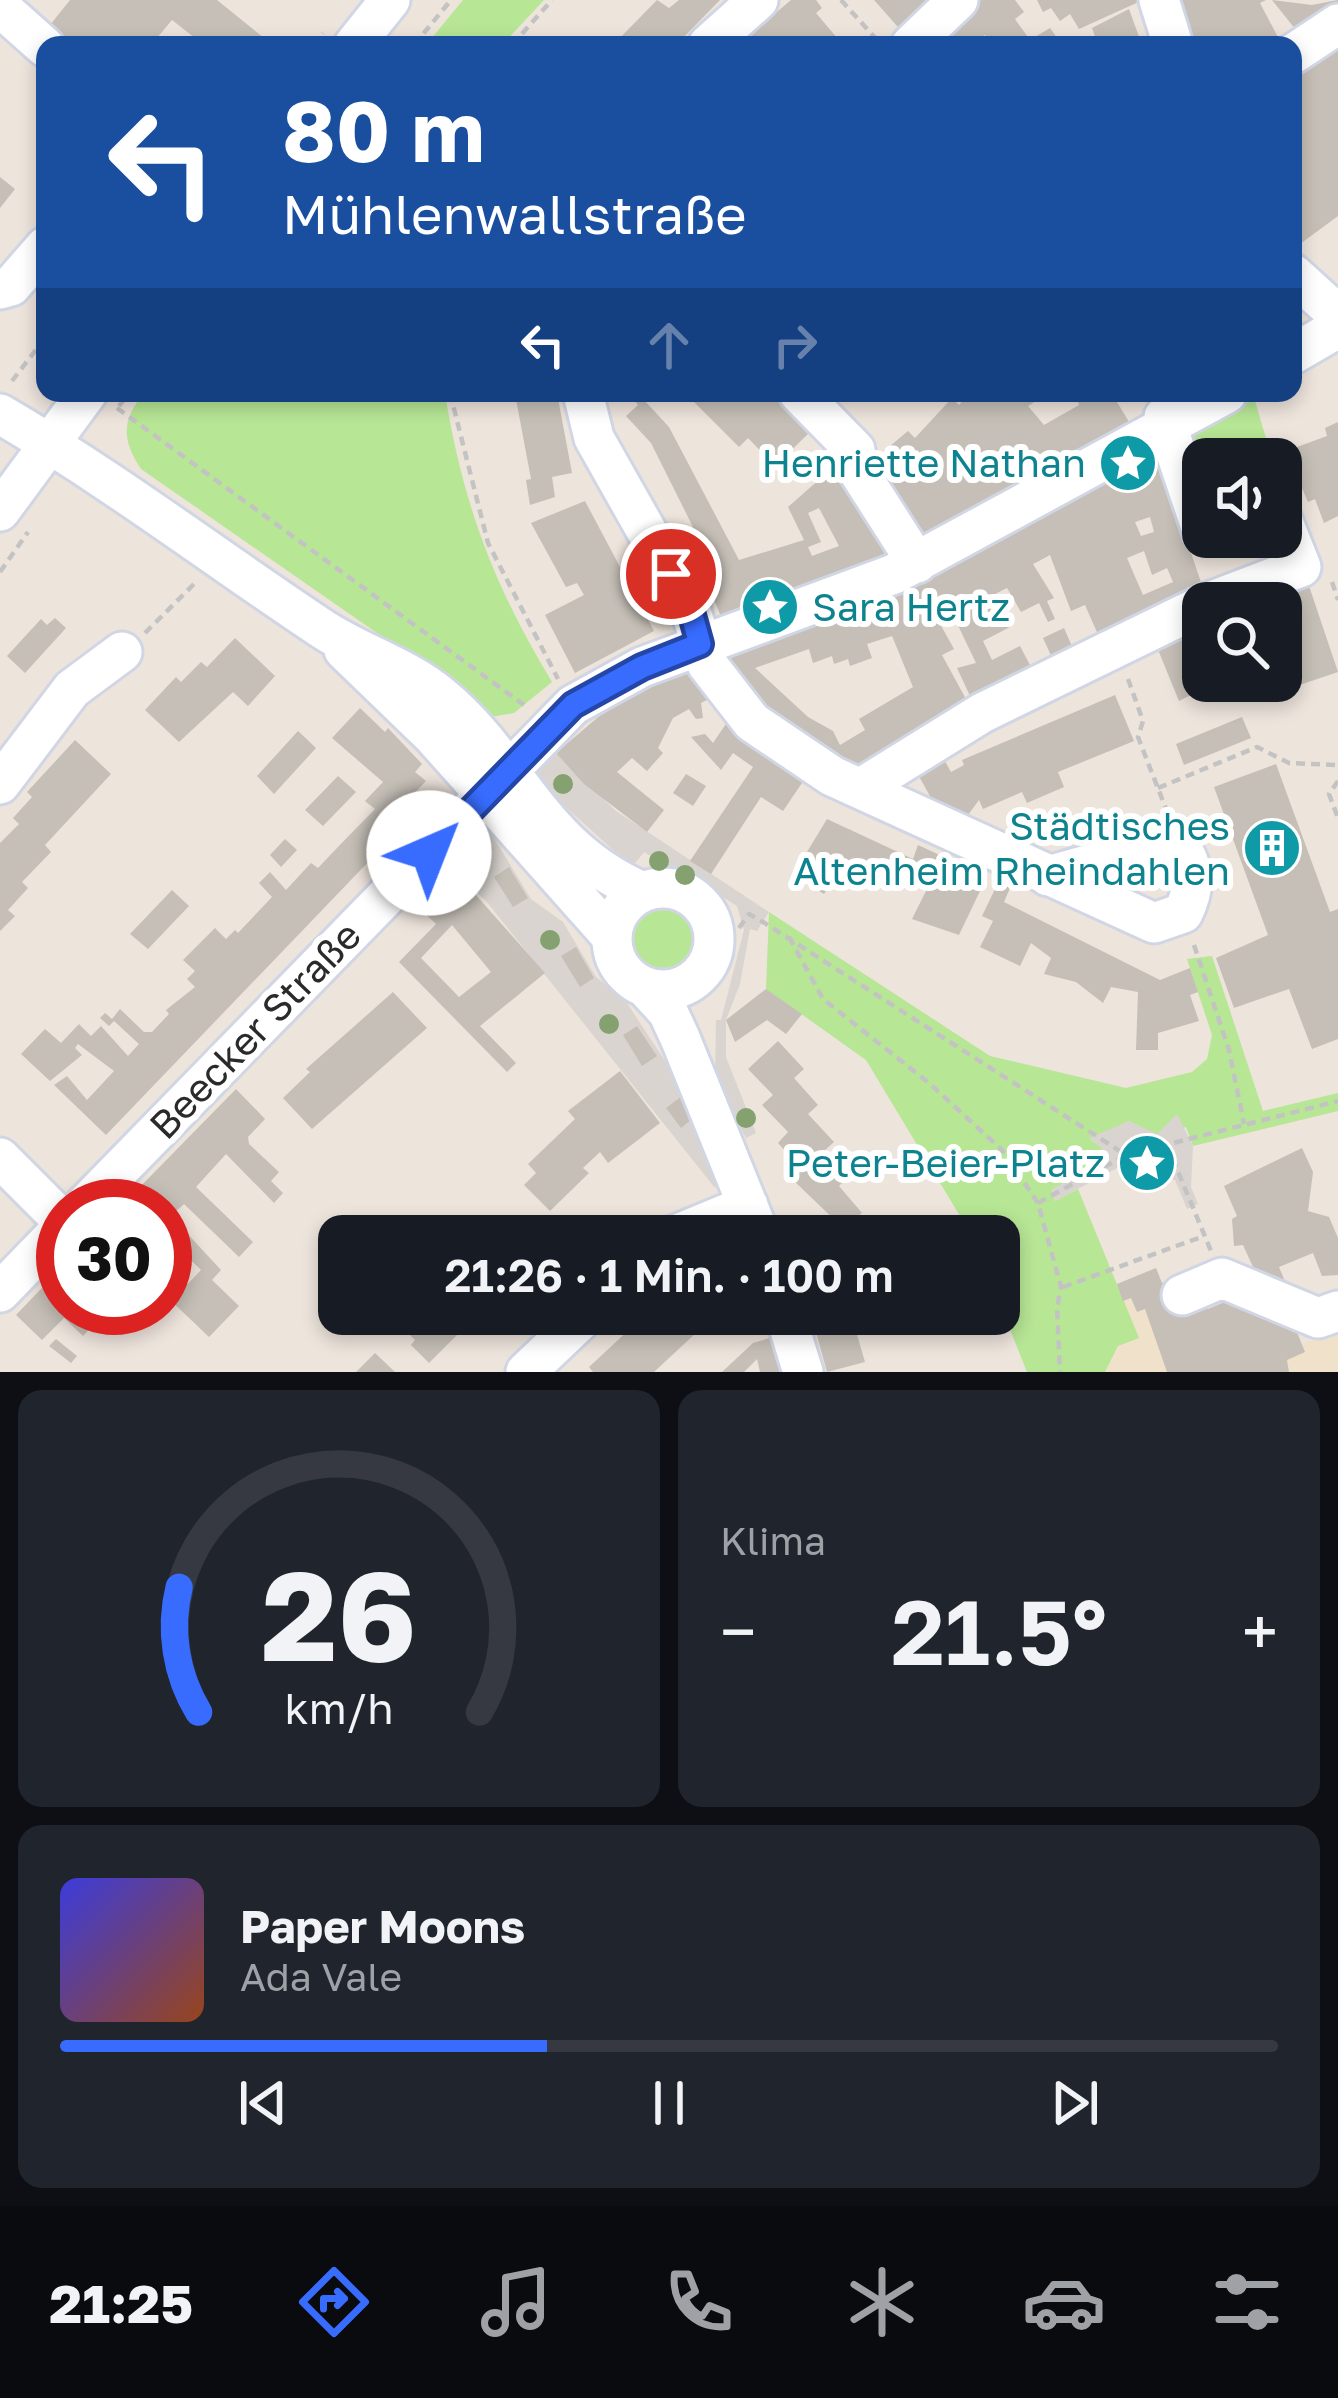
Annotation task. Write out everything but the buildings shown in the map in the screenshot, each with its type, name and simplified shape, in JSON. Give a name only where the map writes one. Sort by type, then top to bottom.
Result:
[{"type":"street","points":[[360,36],[390,0]]},
{"type":"street","points":[[718,36],[758,0]]},
{"type":"street","points":[[920,36],[958,0]]},
{"type":"street","points":[[1159,0],[1170,36]]},
{"type":"street","points":[[0,7],[36,39]]},
{"type":"street","points":[[1302,48],[1338,23]]},
{"type":"street","points":[[0,289],[11,286],[36,257]]},
{"type":"street","points":[[1302,334],[1315,305]]},
{"type":"street","points":[[4,400],[50,443],[328,633],[398,666],[440,695],[548,871],[588,904],[611,936],[620,968],[668,1012],[752,1215]]},
{"type":"street","points":[[0,511],[50,443],[100,402]]},
{"type":"street","points":[[585,402],[594,438],[690,608],[707,664],[752,722],[832,776],[1048,877],[1154,923],[1183,913],[1193,889],[1192,873],[1179,845],[1152,844],[1048,877]]},
{"type":"street","points":[[811,402],[863,442],[857,469],[917,562]]},
{"type":"street","points":[[1164,408],[1182,459]]},
{"type":"street","name":"Beecker Straße","points":[[110,1179],[573,705],[642,667],[857,591],[917,562],[1164,408]]},
{"type":"street","points":[[1262,582],[1301,567],[1297,558]]},
{"type":"street","points":[[861,788],[982,713],[1182,616]]},
{"type":"street","points":[[0,784],[72,689],[122,652]]},
{"type":"street","points":[[496,784],[608,875],[679,890],[706,910],[715,941],[704,971],[693,1034],[700,1086]]},
{"type":"street","points":[[611,936],[627,902],[630,880]]},
{"type":"street","points":[[647,988],[688,985],[704,971]]},
{"type":"street","points":[[662,1047],[676,1068],[700,1086]]},
{"type":"street","points":[[0,1158],[36,1196]]},
{"type":"street","points":[[0,1292],[36,1253]]},
{"type":"street","points":[[1181,1294],[1222,1278],[1318,1318],[1338,1311]]},
{"type":"street","points":[[526,1372],[565,1335]]},
{"type":"street","points":[[792,1335],[803,1372]]},
{"type":"path","points":[[421,36],[451,0]]},
{"type":"path","points":[[520,36],[552,0]]},
{"type":"path","points":[[841,0],[874,36]]},
{"type":"path","points":[[4,400],[36,352]]},
{"type":"path","points":[[105,402],[532,711]]},
{"type":"path","points":[[452,402],[488,543],[573,705]]},
{"type":"path","points":[[122,652],[154,627],[219,558]]},
{"type":"path","points":[[1128,643],[1143,722],[1138,737],[1158,788],[1257,747],[1288,763],[1338,765]]},
{"type":"path","points":[[1338,781],[1329,794],[1338,818]]},
{"type":"path","points":[[1183,913],[1229,1050],[1244,1124]]},
{"type":"path","points":[[739,928],[748,914],[789,937],[1126,1155]]},
{"type":"path","points":[[789,937],[823,999],[929,1083],[1002,1150],[1038,1203],[1061,1288],[1057,1308],[1060,1372]]},
{"type":"path","points":[[1038,1203],[1126,1155],[1338,1101]]},
{"type":"path","points":[[1061,1288],[1204,1236],[1167,1144]]},
{"type":"shaded area","points":[[547,744],[616,811],[769,912],[757,931],[750,929],[740,984],[726,1020],[726,1057],[756,1133],[746,1138],[715,1079],[716,1020],[721,1020],[744,930],[737,906],[684,872],[679,882],[659,880],[662,863],[644,852],[632,867],[560,802],[556,805],[532,775]]},
{"type":"shaded area","points":[[486,825],[531,899],[563,922],[596,977],[625,1000],[682,1087],[718,1179],[715,1188],[486,901],[442,859]]},
{"type":"shaded area","name":"Peter-Beier-Platz","points":[[1177,1114],[1193,1146],[1191,1187],[1198,1204],[1187,1209],[1175,1180],[1136,1166],[1127,1171],[1119,1167],[1055,1201],[1052,1189],[1099,1164],[1102,1148],[1089,1138],[1129,1121],[1157,1134]]},
{"type":"shaded area","points":[[1156,1268],[1162,1282],[1170,1280],[1182,1310],[1205,1301],[1209,1309],[1256,1297],[1266,1319],[1288,1310],[1302,1344],[1338,1329],[1338,1372],[1105,1372],[1118,1346],[1138,1337],[1117,1284]]},
{"type":"green space","points":[[463,0],[544,0],[510,36],[433,36]]},
{"type":"green space","points":[[138,402],[447,402],[461,472],[484,544],[513,612],[552,682],[514,713],[483,718],[400,649],[141,469],[128,440],[131,413]]},
{"type":"green space","points":[[1241,402],[1255,402],[1266,438],[1195,438],[1193,433]]},
{"type":"green space","points":[[663,910],[684,919],[693,940],[684,961],[663,970],[642,961],[633,940],[642,919]]},
{"type":"green space","points":[[769,912],[990,1056],[1126,1088],[1192,1072],[1207,1059],[1212,1035],[1187,959],[1212,956],[1263,1111],[1338,1093],[1338,1111],[1193,1146],[1186,1127],[1156,1135],[1129,1121],[1090,1139],[1102,1148],[1099,1164],[1052,1190],[1055,1201],[1078,1189],[1139,1338],[1118,1346],[1105,1372],[1027,1372],[1012,1335],[1020,1335],[1020,1215],[959,1215],[866,1060],[766,989]]},
{"type":"place","name":"Henriette Nathan","points":[[1128,463]]},
{"type":"place","name":"Sara Hertz","points":[[770,607]]},
{"type":"place","name":"Städtisches Altenheim Rheindahlen","points":[[1272,848]]},
{"type":"place","name":"Peter-Beier-Platz","points":[[1147,1163]]},
{"type":"route","points":[[429,853],[573,705],[642,667],[700,644],[690,608],[671,574]]}]
